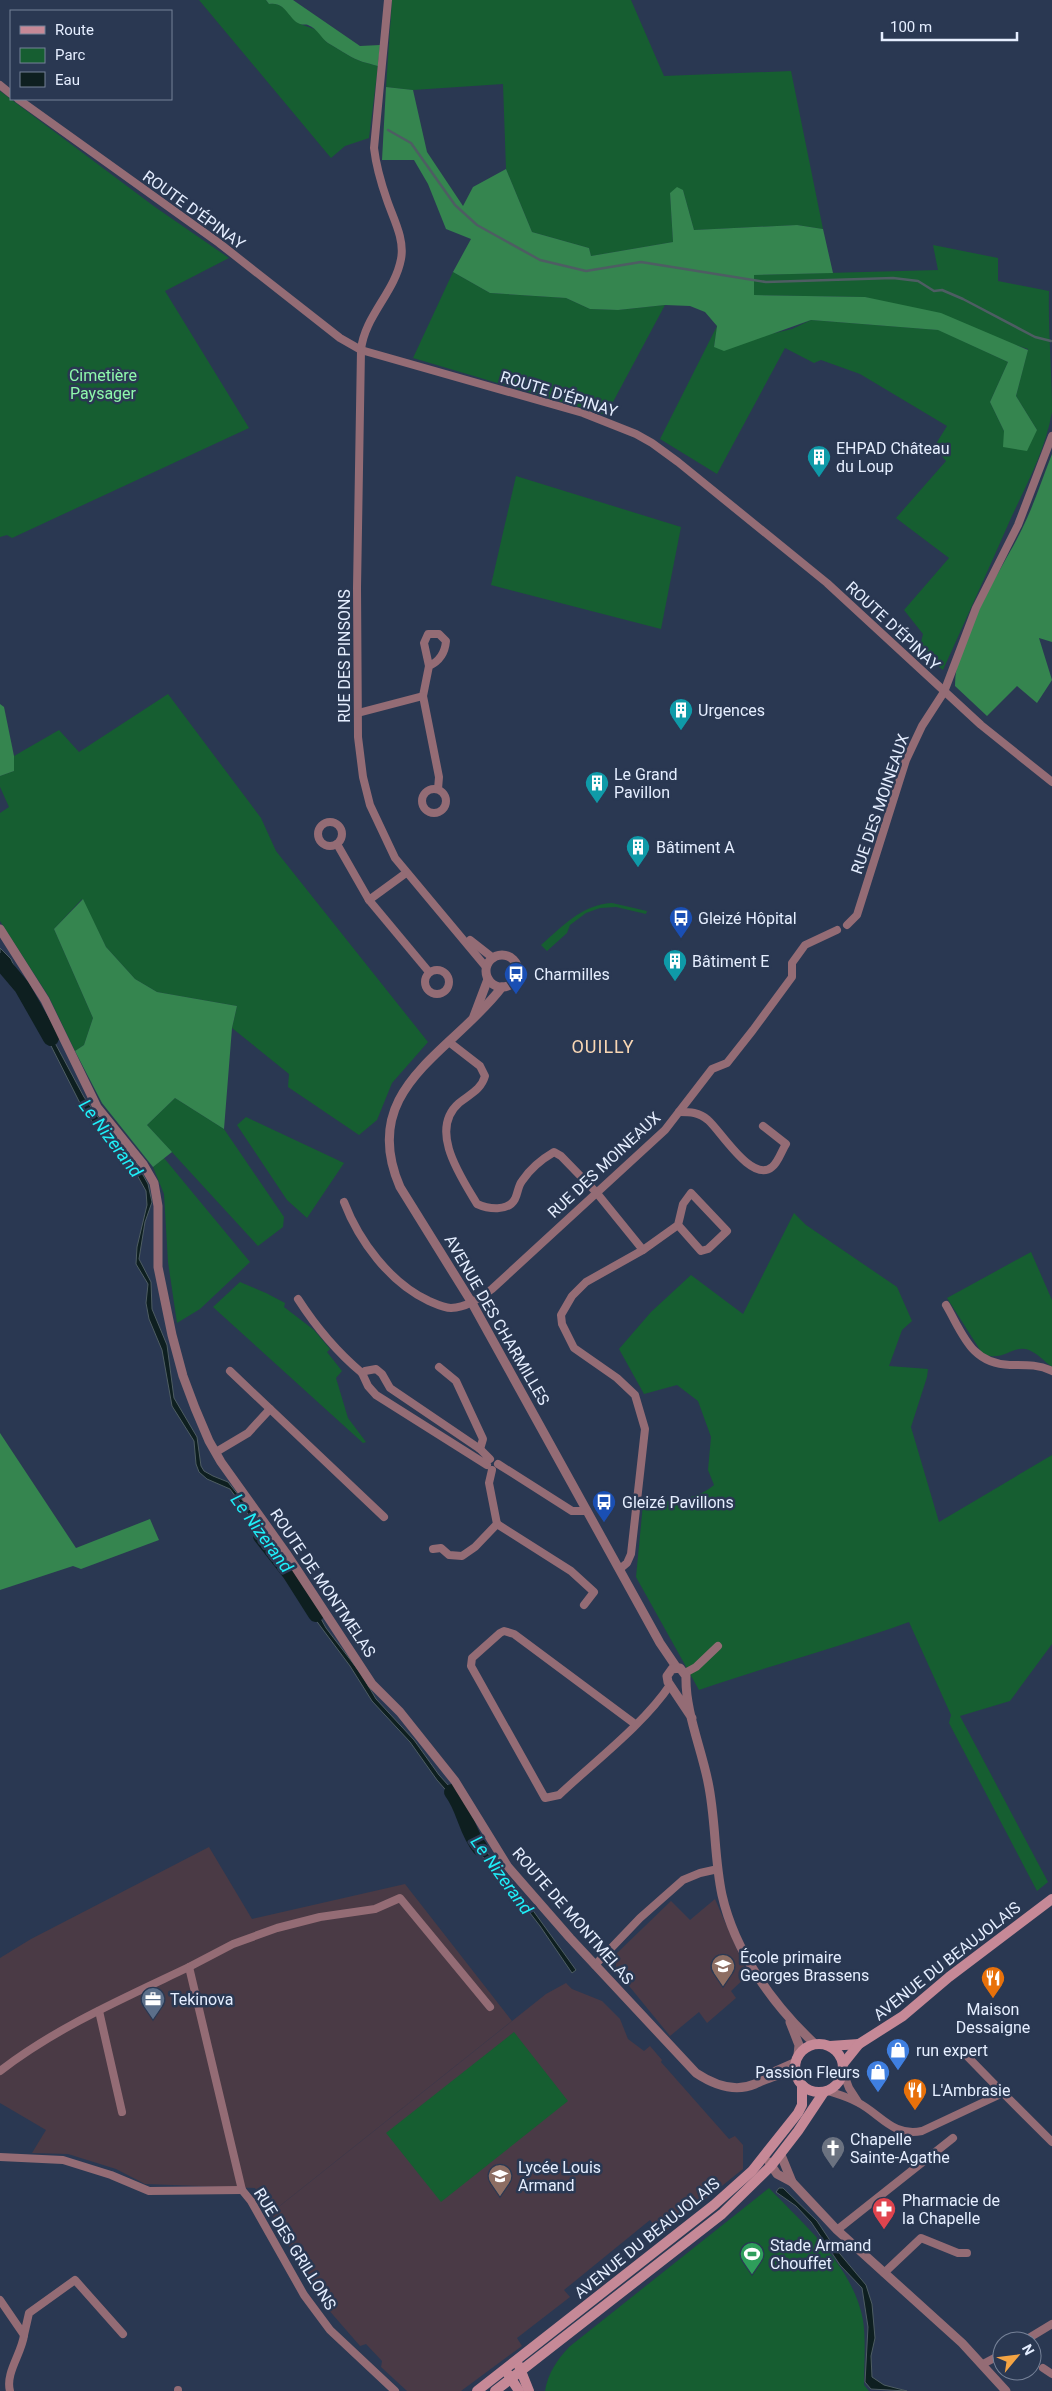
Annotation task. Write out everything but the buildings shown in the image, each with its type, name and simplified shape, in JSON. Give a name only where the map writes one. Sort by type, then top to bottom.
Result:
[{"type":"main road","name":"AVENUE DU BEAUJOLAIS","points":[[843,2068],[859,2044],[904,2016],[949,1977],[1052,1899]]},
{"type":"main road","points":[[815,2044],[830,2046],[836,2050],[843,2068],[838,2084],[826,2091],[812,2091],[802,2085],[796,2075],[797,2059],[809,2046],[815,2044]]},
{"type":"main road","name":"AVENUE DU BEAUJOLAIS","points":[[830,2046],[859,2044]]},
{"type":"main road","name":"AVENUE DU BEAUJOLAIS","points":[[477,2391],[508,2374],[714,2206],[765,2156],[798,2113],[802,2105],[802,2085]]},
{"type":"main road","name":"AVENUE DU BEAUJOLAIS","points":[[518,2366],[722,2214],[781,2155],[826,2091]]},
{"type":"main road","points":[[518,2366],[529,2391]]},
{"type":"main road","name":"AVENUE DU BEAUJOLAIS","points":[[495,2391],[508,2374]]},
{"type":"main road","points":[[508,2374],[519,2391]]},
{"type":"street","name":"RUE DES PINSONS","points":[[388,0],[374,148],[377,167],[398,232],[402,252],[396,274],[367,330],[361,350],[357,555],[360,761],[370,805],[386,841],[406,873],[458,931],[486,967]]},
{"type":"street","points":[[0,85],[10,93]]},
{"type":"street","name":"ROUTE D'ÉPINAY","points":[[19,100],[220,243],[340,338],[361,350],[582,413],[608,422],[652,443],[704,482],[827,583],[944,692],[1052,782]]},
{"type":"street","name":"RUE DES MOINEAUX","points":[[846,924],[857,915],[906,760],[922,726],[944,692],[976,608],[1018,525],[1052,436]]},
{"type":"street","points":[[429,666],[423,696],[439,777],[438,789]]},
{"type":"street","points":[[358,713],[423,696]]},
{"type":"street","points":[[337,844],[369,900],[429,972]]},
{"type":"street","points":[[369,900],[406,873]]},
{"type":"street","name":"ROUTE DE MONTMELAS","points":[[0,929],[46,1000],[97,1107],[143,1164],[154,1183],[158,1206],[158,1266],[166,1312],[183,1376],[216,1452],[286,1552],[372,1684],[400,1712],[451,1775],[508,1867],[595,1965],[696,2073],[709,2082],[722,2087],[739,2088],[778,2074],[796,2075]]},
{"type":"street","name":"RUE DES MOINEAUX","points":[[472,1303],[492,1288],[665,1130],[712,1069],[727,1062],[753,1030],[792,977],[792,963],[805,945],[837,930]]},
{"type":"street","name":"RUE DES PINSONS","points":[[458,931],[493,958]]},
{"type":"street","points":[[471,1024],[488,979],[486,967],[493,958],[500,955],[508,956],[517,966],[516,980],[510,986],[496,986],[488,979]]},
{"type":"street","name":"AVENUE DES CHARMILLES","points":[[502,987],[471,1024],[419,1069],[403,1091],[393,1116],[388,1144],[391,1167],[400,1187],[472,1303],[621,1568],[660,1643],[683,1675],[710,1793],[722,1895],[742,1950],[787,2015],[815,2044]]},
{"type":"street","points":[[449,1042],[480,1066],[485,1076],[479,1088],[459,1103],[451,1113],[446,1125],[446,1142],[476,1204],[488,1209],[505,1207],[515,1200],[522,1180],[543,1158],[554,1152],[561,1156],[596,1192],[643,1250]]},
{"type":"street","points":[[679,1112],[696,1113],[708,1120],[728,1145],[753,1168],[764,1170],[772,1167],[786,1144],[763,1126]]},
{"type":"street","points":[[621,1568],[628,1563],[631,1554],[646,1429],[635,1395],[617,1378],[574,1348],[562,1324],[561,1315],[572,1296],[586,1282],[643,1250],[678,1225],[683,1204],[691,1193],[727,1230],[708,1249],[701,1251],[678,1225]]},
{"type":"street","points":[[344,1202],[349,1216],[368,1246],[400,1282],[420,1296],[449,1308],[472,1303]]},
{"type":"street","points":[[298,1299],[331,1344],[362,1374],[368,1386],[376,1395],[572,1510],[587,1510]]},
{"type":"street","points":[[946,1305],[974,1351],[985,1361],[1008,1365],[1031,1364],[1052,1371]]},
{"type":"street","points":[[438,1367],[456,1381],[482,1438],[480,1449]]},
{"type":"street","points":[[362,1374],[365,1371],[376,1369],[382,1374],[390,1388],[480,1449],[492,1464],[489,1482],[497,1524],[572,1571],[596,1590],[584,1605]]},
{"type":"street","points":[[230,1371],[384,1517]]},
{"type":"street","points":[[216,1452],[248,1433],[270,1409]]},
{"type":"street","points":[[433,1549],[441,1548],[449,1555],[462,1556],[475,1548],[497,1524]]},
{"type":"street","points":[[635,1724],[514,1634],[504,1631],[500,1633],[472,1658],[470,1666],[545,1798],[559,1795],[635,1724],[672,1686],[678,1687],[683,1675],[696,1667],[718,1646]]},
{"type":"street","name":"AVENUE DES CHARMILLES","points":[[660,1643],[669,1672],[667,1679],[692,1718]]},
{"type":"street","points":[[669,1672],[683,1675]]},
{"type":"street","points":[[595,1965],[640,1918],[683,1880],[700,1873],[718,1869]]},
{"type":"street","points":[[0,2071],[25,2052],[99,2011],[189,1968],[233,1944],[277,1928],[320,1917],[375,1909],[400,1898],[490,2007]]},
{"type":"street","points":[[189,1968],[242,2190]]},
{"type":"street","points":[[99,2011],[122,2112]]},
{"type":"street","name":"AVENUE DES CHARMILLES","points":[[787,2015],[799,2045],[797,2059]]},
{"type":"street","points":[[963,2052],[1052,2142]]},
{"type":"street","name":"ROUTE DE MONTMELAS","points":[[758,2082],[777,2069],[797,2059]]},
{"type":"street","points":[[843,2068],[850,2088],[858,2102]]},
{"type":"street","points":[[826,2091],[858,2102],[898,2130],[910,2133],[922,2131],[1003,2093]]},
{"type":"street","points":[[837,2230],[952,2138]]},
{"type":"street","points":[[781,2155],[792,2182]]},
{"type":"street","points":[[765,2156],[765,2172],[777,2174],[792,2182],[837,2230],[983,2364],[1006,2391]]},
{"type":"street","name":"RUE DES GRILLONS","points":[[0,2157],[63,2160],[111,2175],[149,2191],[242,2190],[251,2201],[304,2295],[330,2330],[395,2391]]},
{"type":"street","points":[[884,2273],[921,2238],[958,2253],[967,2253]]},
{"type":"street","points":[[10,2391],[9,2386],[12,2372],[23,2345],[29,2314],[75,2280],[123,2334]]},
{"type":"street","points":[[0,2300],[24,2335]]},
{"type":"street","points":[[1040,2331],[1052,2324]]},
{"type":"street","points":[[983,2364],[992,2359]]},
{"type":"street","points":[[1043,2368],[1052,2374]]},
{"type":"shaded area","points":[[209,1847],[252,1919],[405,1884],[512,2021],[271,2213],[255,2188],[145,2184],[116,2169],[68,2154],[32,2153],[46,2130],[0,2103],[0,1958],[31,1939]]},
{"type":"shaded area","points":[[715,1899],[748,1975],[731,1991],[736,1998],[707,2023],[699,2012],[670,2036],[616,1970],[616,1954],[671,1901],[690,1920]]},
{"type":"shaded area","name":"Lycée Louis Armand","points":[[566,1983],[572,1989],[602,2001],[620,2019],[628,2039],[644,2051],[650,2046],[662,2060],[661,2062],[729,2139],[735,2136],[743,2145],[743,2169],[662,2234],[650,2220],[564,2290],[570,2297],[517,2338],[522,2346],[461,2391],[407,2391],[381,2367],[382,2361],[366,2344],[360,2346],[314,2293],[271,2213],[546,1994]]},
{"type":"green space","points":[[199,0],[266,0],[269,4],[282,7],[302,25],[318,31],[327,42],[351,57],[378,66],[369,138],[345,146],[331,158]]},
{"type":"green space","points":[[266,0],[293,0],[360,46],[380,45],[378,66],[351,57],[328,43],[311,27],[296,22],[279,5],[269,4]]},
{"type":"green space","points":[[392,0],[631,0],[664,76],[791,71],[823,229],[797,225],[694,230],[683,190],[670,193],[673,242],[591,256],[589,248],[532,232],[506,169],[503,84],[413,90],[386,87]]},
{"type":"green space","points":[[386,87],[413,90],[427,152],[463,206],[473,187],[506,169],[532,232],[589,248],[591,256],[673,242],[670,193],[677,187],[683,190],[694,230],[797,225],[823,229],[833,273],[754,275],[754,295],[865,297],[941,313],[1028,350],[1016,396],[1037,430],[1027,451],[1003,447],[1004,431],[990,402],[1008,362],[938,330],[811,320],[724,351],[714,347],[717,326],[705,312],[690,306],[665,305],[618,310],[590,309],[566,298],[490,293],[453,272],[471,239],[446,229],[428,184],[414,160],[382,160]]},
{"type":"green space","name":"Cimetière Paysager","points":[[0,91],[155,207],[229,258],[165,291],[249,428],[12,538],[7,535],[0,537]]},
{"type":"green space","points":[[933,245],[998,258],[998,281],[1049,291],[1052,397],[1052,412],[1041,452],[943,670],[919,651],[923,634],[904,610],[949,558],[896,518],[946,461],[934,447],[947,426],[860,374],[821,360],[814,363],[785,348],[717,474],[660,439],[717,326],[714,347],[792,329],[811,320],[939,330],[1008,362],[990,402],[1004,431],[1037,430],[1016,396],[1028,349],[865,297],[754,295],[754,275],[938,270]]},
{"type":"green space","points":[[453,272],[490,293],[566,298],[590,309],[618,310],[665,305],[606,415],[413,358]]},
{"type":"green space","points":[[1052,454],[1052,642],[1039,638],[1052,680],[1037,703],[1017,686],[987,716],[955,686],[957,666],[970,626],[1026,520]]},
{"type":"green space","points":[[516,476],[681,527],[661,629],[491,585]]},
{"type":"green space","points":[[168,694],[261,818],[276,851],[428,1042],[392,1083],[377,1120],[359,1135],[288,1087],[289,1074],[232,1028],[237,1006],[157,992],[135,979],[106,947],[82,899],[54,929],[93,1018],[84,1045],[75,1051],[49,997],[0,921],[0,813],[9,807],[0,787],[0,776],[14,771],[14,756],[59,730],[79,752]]},
{"type":"green space","points":[[0,704],[4,707],[14,756],[14,771],[0,776]]},
{"type":"green space","points":[[83,899],[106,947],[135,979],[157,992],[237,1006],[232,1028],[224,1129],[175,1098],[147,1125],[172,1152],[153,1167],[102,1103],[75,1051],[84,1045],[93,1018],[54,929]]},
{"type":"green space","points":[[612,903],[647,911],[646,914],[616,907],[600,908],[586,913],[570,925],[567,933],[547,951],[541,945],[582,912]]},
{"type":"green space","points":[[175,1098],[224,1129],[284,1217],[283,1227],[258,1246],[147,1125]]},
{"type":"green space","points":[[246,1117],[344,1163],[307,1218],[287,1200],[237,1125]]},
{"type":"green space","points":[[164,1158],[250,1262],[200,1309],[177,1323],[168,1262],[164,1194],[153,1167]]},
{"type":"green space","points":[[794,1213],[806,1225],[897,1287],[912,1321],[902,1330],[889,1366],[928,1369],[911,1427],[939,1522],[1052,1455],[1052,1644],[1010,1701],[960,1716],[1048,1882],[1037,1891],[949,1723],[951,1715],[909,1622],[699,1690],[636,1577],[643,1504],[690,1497],[714,1485],[708,1470],[711,1437],[698,1401],[677,1385],[644,1394],[619,1349],[651,1312],[691,1275],[743,1314]]},
{"type":"green space","points":[[1031,1252],[1052,1300],[1052,1367],[1029,1350],[1017,1349],[995,1356],[982,1353],[947,1298]]},
{"type":"green space","points":[[240,1282],[285,1303],[284,1307],[314,1330],[330,1349],[327,1352],[342,1371],[336,1378],[348,1418],[366,1442],[363,1443],[213,1307]]},
{"type":"green space","points":[[0,1433],[76,1548],[150,1519],[159,1540],[81,1569],[73,1566],[0,1590]]},
{"type":"green space","points":[[514,2032],[568,2101],[441,2202],[386,2133]]},
{"type":"green space","name":"Stade Armand Chouffet","points":[[769,2188],[826,2248],[849,2282],[858,2300],[864,2328],[864,2385],[869,2391],[545,2391],[548,2378],[554,2367],[569,2347]]},
{"type":"water","points":[[0,948],[11,959],[26,995],[42,1012],[47,1032],[55,1043],[84,1097],[107,1130],[138,1166],[148,1184],[152,1202],[145,1222],[139,1259],[151,1282],[152,1309],[167,1345],[174,1398],[197,1437],[201,1466],[204,1471],[228,1482],[258,1520],[264,1538],[283,1556],[306,1591],[326,1628],[362,1675],[376,1699],[414,1740],[439,1775],[458,1796],[473,1822],[475,1836],[479,1843],[511,1880],[576,1970],[572,1973],[540,1926],[506,1882],[480,1854],[471,1840],[468,1820],[458,1804],[437,1780],[410,1742],[372,1701],[350,1666],[315,1619],[292,1575],[274,1553],[260,1541],[252,1520],[230,1489],[207,1479],[199,1472],[196,1464],[194,1441],[172,1406],[162,1350],[149,1319],[146,1303],[148,1284],[136,1264],[137,1247],[147,1205],[146,1191],[136,1173],[85,1113],[43,1030],[40,1017],[26,998],[12,970],[0,955]]},
{"type":"water","points":[[779,2188],[783,2188],[817,2221],[835,2248],[866,2285],[872,2304],[875,2338],[871,2356],[872,2377],[884,2385],[907,2391],[871,2389],[865,2382],[868,2327],[862,2288],[840,2265],[811,2222],[796,2206],[776,2192]]},
{"type":"waterway","points":[[388,130],[411,143],[455,205],[477,225],[540,260],[586,271],[641,262],[766,282],[893,278],[918,281],[934,291],[942,290],[963,299],[1035,337],[1051,341]]},
{"type":"waterway","name":"Le Nizerand","points":[[0,961],[22,987],[51,1038]]},
{"type":"waterway","name":"Le Nizerand","points":[[261,1536],[290,1573],[316,1614]]},
{"type":"waterway","name":"Le Nizerand","points":[[452,1792],[480,1848]]},
{"type":"place","name":"EHPAD Château du Loup","points":[[819,478]]},
{"type":"place","name":"Urgences","points":[[681,731]]},
{"type":"place","name":"Le Grand Pavillon","points":[[597,804]]},
{"type":"place","name":"Bâtiment A","points":[[638,868]]},
{"type":"place","name":"Gleizé Hôpital","points":[[681,939]]},
{"type":"place","name":"Bâtiment E","points":[[675,982]]},
{"type":"place","name":"Charmilles","points":[[516,995]]},
{"type":"place","name":"Gleizé Pavillons","points":[[604,1523]]},
{"type":"place","name":"École primaire Georges Brassens","points":[[723,1987]]},
{"type":"place","name":"Maison Dessaigne","points":[[993,1999]]},
{"type":"place","name":"Tekinova","points":[[153,2020]]},
{"type":"place","name":"run expert","points":[[898,2071]]},
{"type":"place","name":"Passion Fleurs","points":[[878,2093]]},
{"type":"place","name":"L'Ambrasie","points":[[915,2111]]},
{"type":"place","name":"Chapelle Sainte-Agathe","points":[[833,2169]]},
{"type":"place","name":"Lycée Louis Armand","points":[[500,2197]]},
{"type":"place","name":"Pharmacie de la Chapelle","points":[[884,2230]]},
{"type":"place","name":"Stade Armand Chouffet","points":[[752,2275]]},
{"type":"district","name":"OUILLY","points":[[603,1046]]}]
